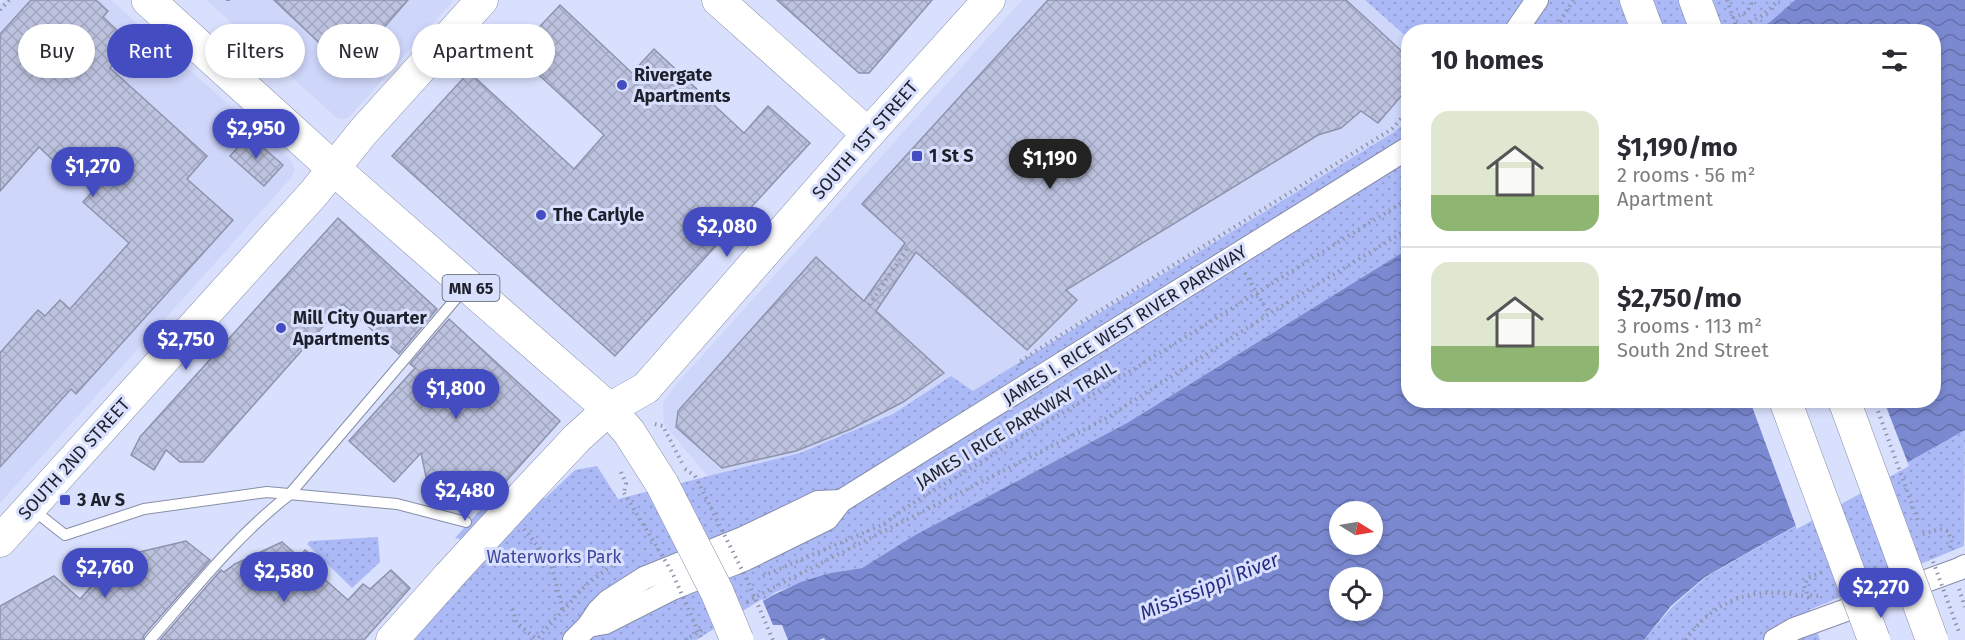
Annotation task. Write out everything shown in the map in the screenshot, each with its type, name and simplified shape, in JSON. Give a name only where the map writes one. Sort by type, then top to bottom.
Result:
[{"type":"main road","name":"MN 65","points":[[148,0],[333,168],[609,409],[629,432],[662,484],[717,592],[737,640]]},
{"type":"street","name":"SOUTH 2ND STREET","points":[[0,541],[314,193],[333,168],[482,0]]},
{"type":"street","points":[[718,0],[868,134]]},
{"type":"street","name":"SOUTH 1ST STREET","points":[[392,640],[450,576],[516,514],[577,438],[609,409],[646,388],[868,134],[989,0]]},
{"type":"street","points":[[1520,24],[1537,0]]},
{"type":"street","points":[[1636,0],[1645,24]]},
{"type":"street","points":[[1695,0],[1719,24]]},
{"type":"street","name":"JAMES I. RICE WEST RIVER PARKWAY","points":[[581,633],[608,601],[644,578],[743,538],[818,501],[841,501],[1401,152]]},
{"type":"street","points":[[1788,408],[1874,640]]},
{"type":"street","points":[[1847,408],[1946,636]]},
{"type":"street","points":[[1775,640],[1794,629],[1959,569],[1961,576]]},
{"type":"lane","points":[[150,640],[240,538],[263,515],[289,495],[468,285]]},
{"type":"lane","points":[[30,507],[65,535],[144,509],[267,492],[396,504],[466,522]]},
{"type":"path","points":[[0,10],[9,0]]},
{"type":"path","points":[[1559,24],[1573,0]]},
{"type":"path","points":[[1720,24],[1727,0]]},
{"type":"path","points":[[1722,24],[1747,12],[1751,4],[1749,0]]},
{"type":"path","points":[[1749,24],[1779,0]]},
{"type":"path","points":[[1021,361],[1392,129],[1401,119]]},
{"type":"path","name":"JAMES I RICE PARKWAY TRAIL","points":[[743,584],[882,525],[916,501],[1082,402],[1401,203]]},
{"type":"path","points":[[739,607],[770,588],[1105,419],[1401,233]]},
{"type":"path","points":[[869,305],[909,246]]},
{"type":"path","points":[[1243,270],[1269,314]]},
{"type":"path","points":[[1877,408],[1926,542]]},
{"type":"path","points":[[663,426],[686,470],[695,476],[748,582],[773,640]]},
{"type":"path","points":[[618,466],[626,483],[624,493],[672,572],[702,640]]},
{"type":"path","points":[[516,514],[550,561],[563,611]]},
{"type":"path","points":[[1923,534],[1940,529],[1948,531],[1952,543],[1949,551],[1931,557]]},
{"type":"path","points":[[1928,549],[1946,636]]},
{"type":"path","points":[[512,609],[517,623],[536,640],[587,584],[619,560],[614,550],[550,561]]},
{"type":"path","points":[[1822,572],[1808,578],[1804,586],[1808,595],[1816,597],[1823,594]]},
{"type":"path","points":[[1961,576],[1965,607]]},
{"type":"path","points":[[1686,640],[1695,627],[1710,614],[1735,600],[1761,592],[1797,595],[1817,601]]},
{"type":"path","points":[[679,610],[689,606]]},
{"type":"path","points":[[685,640],[709,625]]},
{"type":"shaded area","points":[[4,0],[111,0],[138,24],[107,24],[107,78],[193,78],[193,73],[290,159],[295,169],[291,178],[0,503],[0,4]]},
{"type":"shaded area","points":[[206,0],[454,0],[432,24],[412,24],[412,47],[400,60],[400,24],[317,24],[317,78],[384,78],[349,117],[344,119],[337,118],[293,78],[305,78],[305,24],[233,24]]},
{"type":"shaded area","points":[[1022,0],[1365,0],[1401,32],[1401,126],[1394,132],[973,392],[951,376],[893,414],[800,453],[708,477],[664,424],[663,404],[674,387]]},
{"type":"green space","points":[[1365,0],[1795,0],[1767,24],[1401,24],[1401,32]]},
{"type":"green space","name":"Waterworks Park","points":[[1401,126],[1401,253],[1127,423],[915,535],[862,568],[830,573],[776,592],[699,640],[410,640],[494,546],[455,538],[491,498],[545,498],[575,470],[597,466],[618,499],[800,453],[893,414],[951,376],[973,391]]},
{"type":"green space","points":[[1965,430],[1964,546],[1809,610],[1820,640],[1644,640],[1672,607],[1706,577]]},
{"type":"green space","points":[[378,537],[380,562],[352,588],[307,544],[310,541]]},
{"type":"water","name":"Mississippi River","points":[[1795,0],[1965,0],[1965,430],[1705,577],[1671,606],[1644,640],[825,640],[824,638],[819,640],[699,640],[771,596],[801,582],[830,573],[862,568],[915,535],[1127,423],[1401,253],[1401,408],[1941,408],[1941,24],[1767,24]]},
{"type":"pier","points":[[1753,408],[1887,408],[1909,466],[1797,529]]},
{"type":"pier","points":[[762,599],[773,625],[782,625],[788,640],[696,640]]},
{"type":"building","points":[[31,0],[96,0],[108,11],[103,17],[111,24],[107,24],[107,78],[121,78],[207,156],[187,179],[233,220],[76,394],[71,389],[0,467],[0,353],[38,310],[45,316],[60,300],[70,309],[129,243],[83,202],[108,175],[78,148],[60,167],[39,147],[0,191],[0,34]]},
{"type":"building","points":[[274,0],[408,0],[387,24],[317,24],[317,41],[305,29],[305,24],[299,24]]},
{"type":"building","points":[[777,0],[932,0],[869,73],[859,73]]},
{"type":"building","points":[[1048,0],[1346,0],[1401,51],[1401,96],[1378,123],[1361,111],[1341,128],[1318,135],[1066,290],[1077,300],[1027,350],[916,252],[876,311],[944,373],[903,402],[851,429],[796,451],[722,468],[676,427],[678,411],[816,257],[864,301],[905,243],[862,204]]},
{"type":"building","points":[[560,5],[632,73],[654,49],[744,133],[768,106],[810,143],[615,356],[392,156],[464,78],[475,78],[574,169],[604,135],[542,78],[555,78],[555,24],[542,24]]},
{"type":"building","points":[[249,135],[283,165],[264,186],[230,156]]},
{"type":"building","name":"Mill City Quarter Apartments","points":[[338,218],[437,309],[399,354],[343,304],[203,462],[180,462],[166,450],[154,470],[131,455],[140,437]]},
{"type":"building","points":[[449,319],[560,421],[491,498],[429,491],[421,453],[394,482],[349,441],[415,368],[410,364]]},
{"type":"building","points":[[186,541],[210,560],[144,635],[143,640],[0,640],[0,606],[54,576],[80,599],[118,557]]},
{"type":"building","points":[[282,542],[299,557],[305,550],[318,561],[312,568],[348,600],[363,584],[370,589],[391,570],[410,588],[364,640],[160,640],[221,570],[224,572],[235,564]]},
{"type":"place","name":"Rivergate Apartments","points":[[622,85]]},
{"type":"place","name":"1 St S","points":[[917,156]]},
{"type":"place","name":"The Carlyle","points":[[541,215]]},
{"type":"place","name":"Mill City Quarter Apartments","points":[[281,328]]},
{"type":"place","name":"3 Av S","points":[[65,500]]}]
